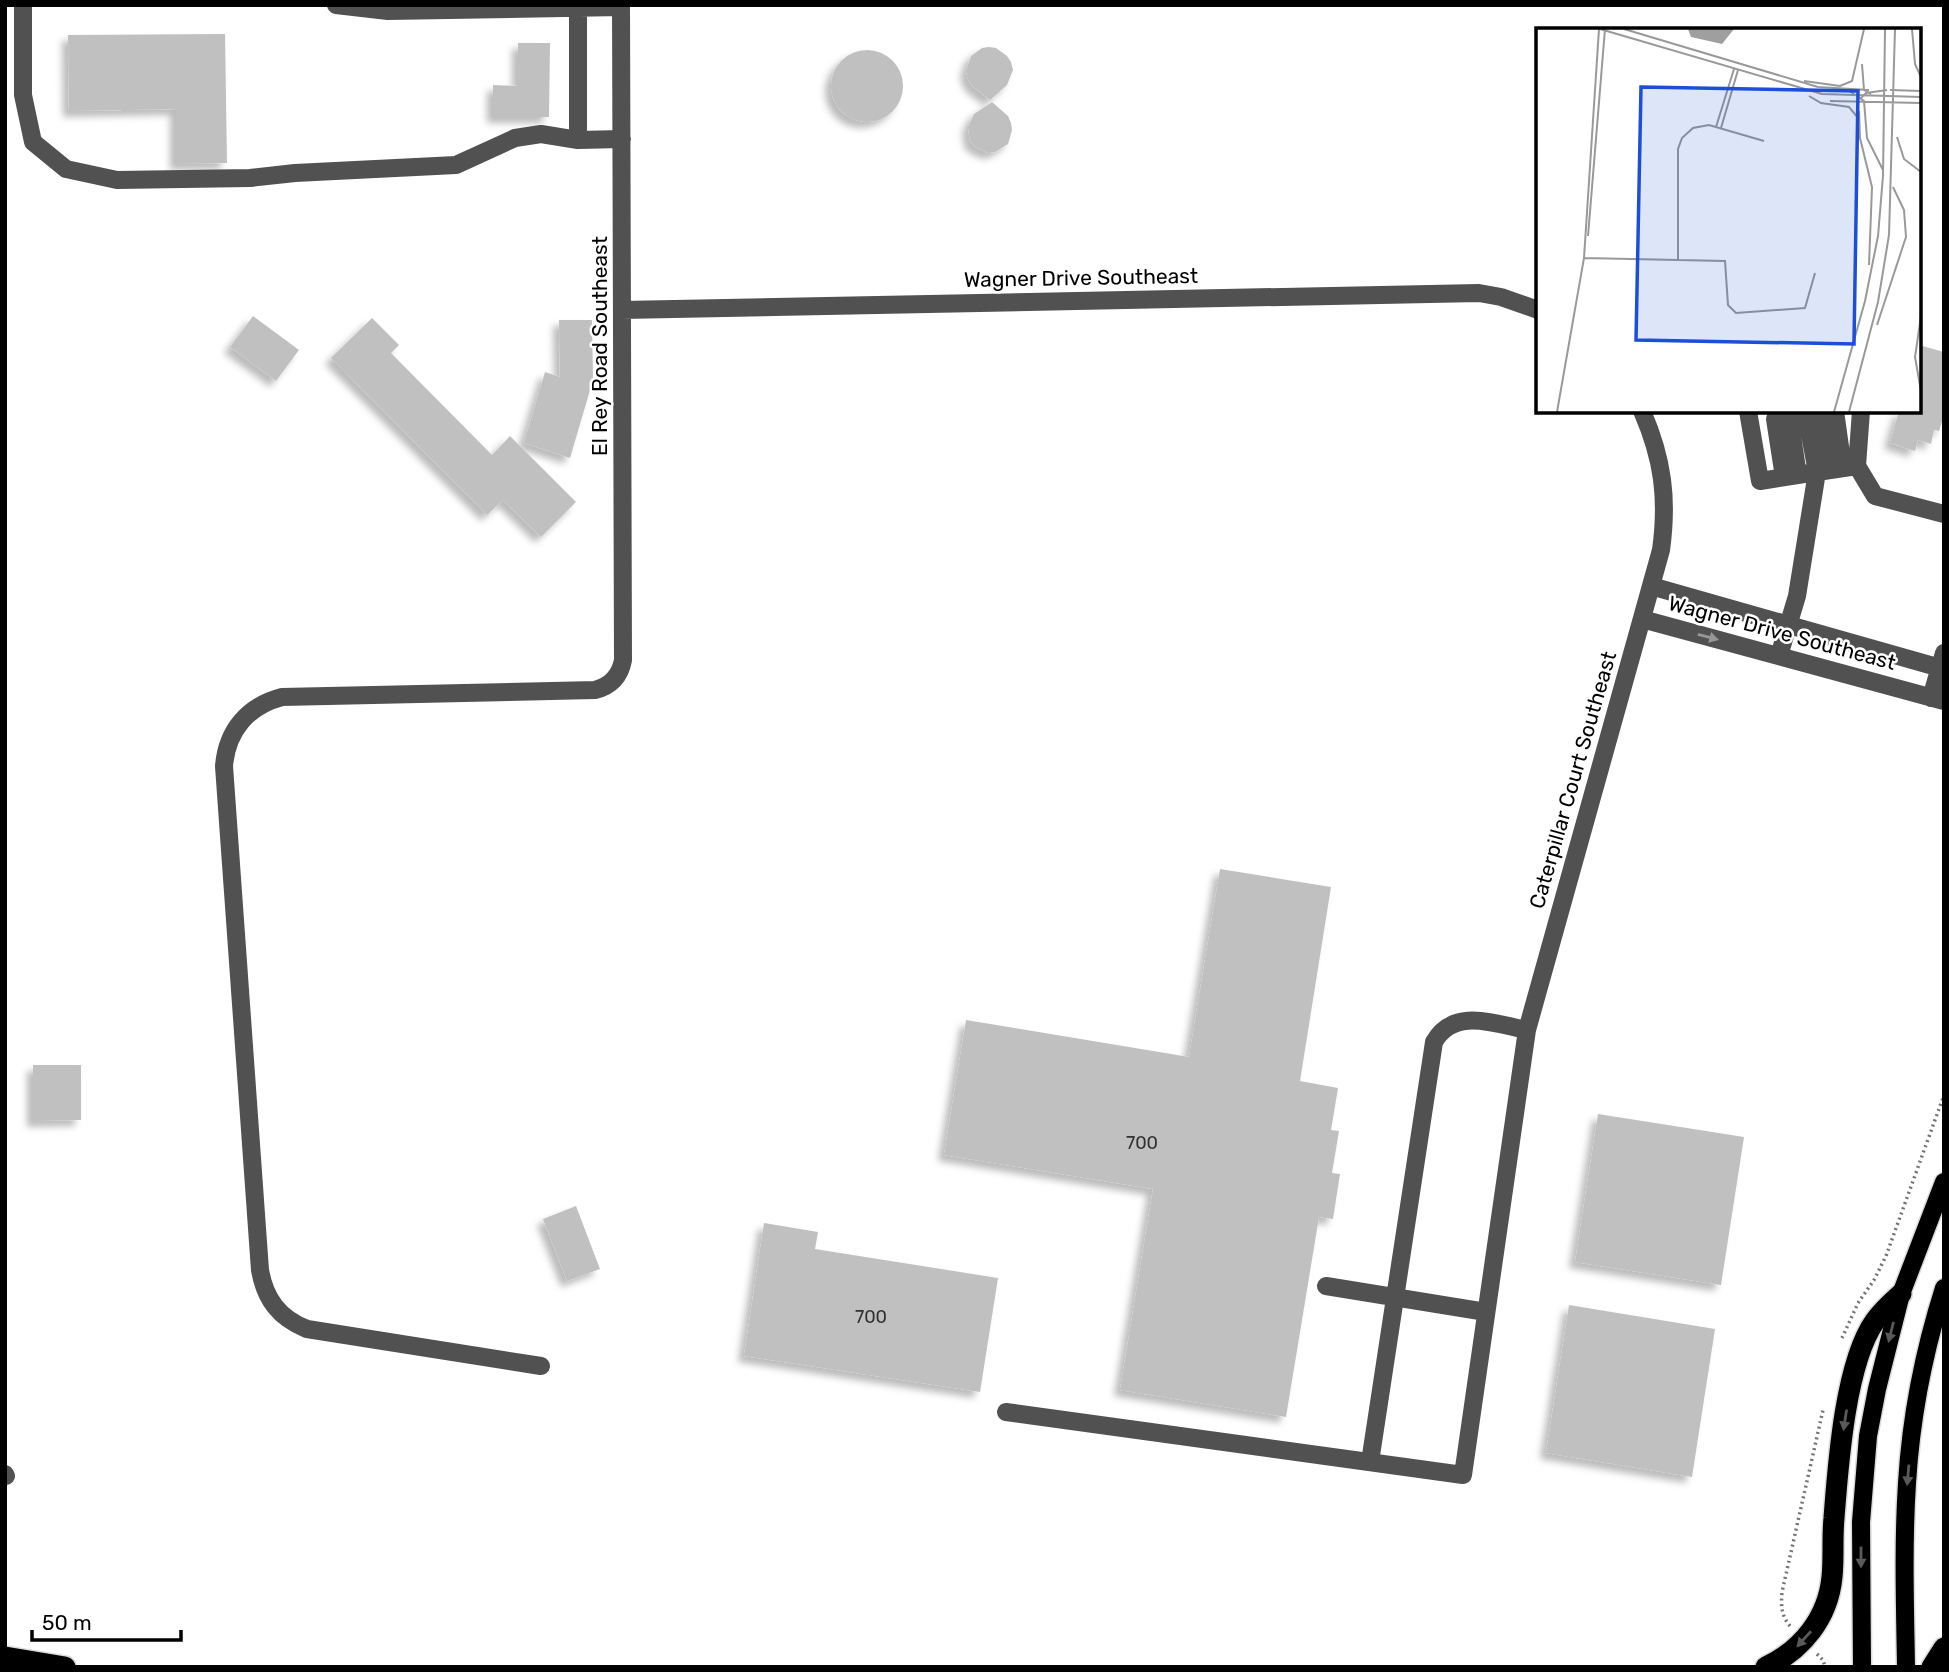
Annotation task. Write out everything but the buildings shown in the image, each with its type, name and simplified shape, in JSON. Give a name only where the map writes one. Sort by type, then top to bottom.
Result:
[{"type":"highway","points":[[1766,1667],[1804,1641],[1825,1606],[1832,1576],[1834,1520],[1850,1386],[1863,1344],[1874,1321],[1901,1294]]},
{"type":"highway","points":[[1932,1667],[1944,1648]]},
{"type":"highway","points":[[5,1657],[65,1667]]},
{"type":"main road","points":[[1862,1667],[1861,1522],[1868,1436],[1901,1294],[1944,1182]]},
{"type":"main road","points":[[1906,1667],[1905,1521],[1909,1455],[1926,1350],[1944,1288]]},
{"type":"street","points":[[23,5],[23,95],[33,142],[66,169],[117,180],[250,178],[295,173],[456,165],[515,138],[541,134],[578,140],[622,139]]},
{"type":"street","points":[[336,5],[388,11],[621,6]]},
{"type":"street","name":"El Rey Road Southeast","points":[[541,1366],[307,1329],[283,1316],[267,1295],[262,1283],[259,1256],[224,766],[225,754],[233,732],[247,713],[270,700],[282,697],[595,690],[612,683],[622,668],[621,6]]},
{"type":"street","points":[[578,8],[578,140]]},
{"type":"street","name":"Wagner Drive Southeast","points":[[622,310],[1479,293],[1501,297],[1536,309]]},
{"type":"street","name":"Wagner Drive Southeast","points":[[1643,413],[1658,455],[1665,502],[1661,550],[1642,619],[1937,699]]},
{"type":"street","points":[[1748,413],[1760,481],[1837,469]]},
{"type":"street","points":[[1835,413],[1837,469]]},
{"type":"street","points":[[1779,656],[1837,469],[1860,413]]},
{"type":"street","points":[[1791,476],[1798,415]]},
{"type":"street","points":[[1798,415],[1837,469],[1875,496],[1944,514]]},
{"type":"street","name":"Wagner Drive Southeast","points":[[1651,586],[1788,625],[1942,663]]},
{"type":"street","name":"Caterpillar Court Southeast","points":[[1370,1462],[1462,1475],[1527,1030],[1642,619]]},
{"type":"street","points":[[1937,699],[1942,663]]},
{"type":"street","points":[[1006,1412],[1370,1462],[1434,1042],[1444,1028],[1458,1021],[1527,1030]]},
{"type":"street","points":[[1326,1286],[1486,1312]]},
{"type":"path","points":[[1813,1651],[1823,1660],[1825,1667]]}]
